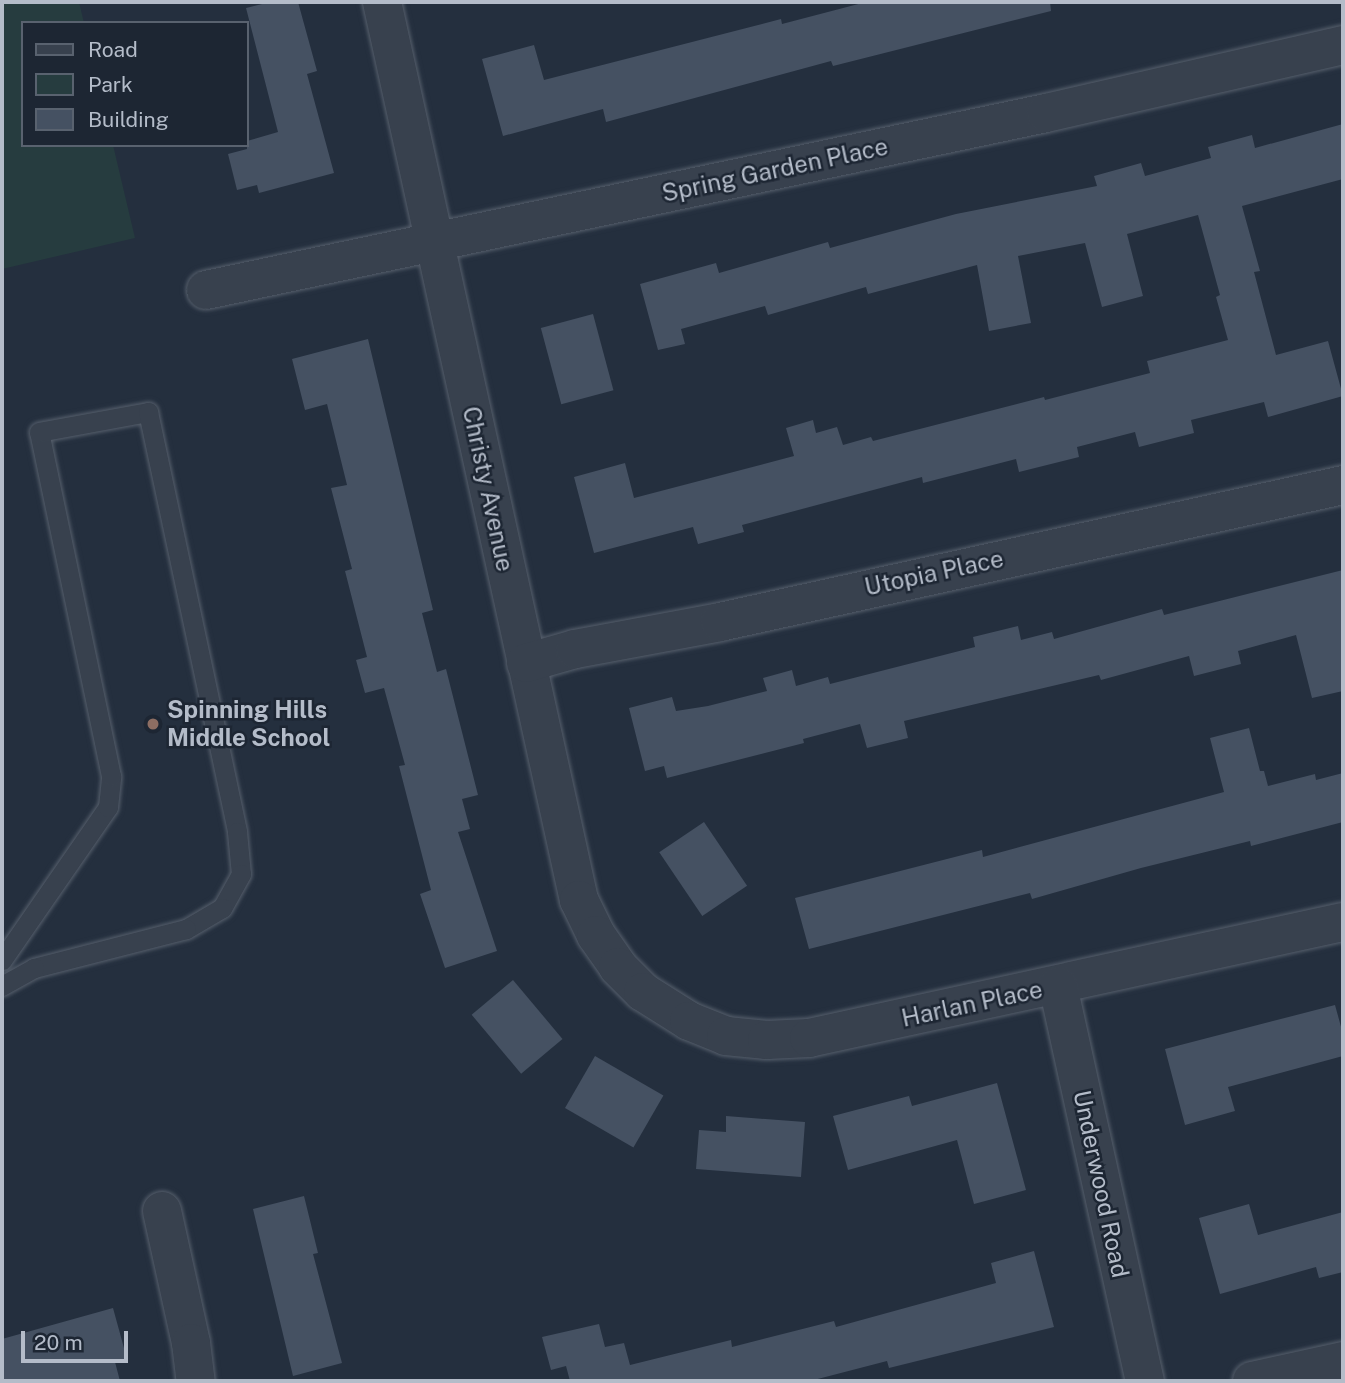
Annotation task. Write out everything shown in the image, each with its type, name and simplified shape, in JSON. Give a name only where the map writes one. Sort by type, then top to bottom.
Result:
[{"type":"street","name":"Christy Avenue","points":[[382,2],[579,900],[596,935],[618,967]]},
{"type":"street","name":"Spring Garden Place","points":[[206,290],[1032,116],[1343,46]]},
{"type":"street","name":"Utopia Place","points":[[526,663],[575,649],[720,622],[1343,485]]},
{"type":"street","name":"Harlan Place","points":[[618,967],[643,992],[689,1021],[726,1036],[767,1040],[809,1038],[1343,922]]},
{"type":"street","name":"Underwood Road","points":[[1058,986],[1145,1381]]},
{"type":"street","points":[[162,1211],[191,1343],[196,1381]]},
{"type":"street","points":[[1252,1381],[1343,1361]]},
{"type":"lane","points":[[2,960],[108,807],[111,776],[39,432],[148,412],[237,832],[241,874],[222,908],[186,929],[34,968],[2,986]]},
{"type":"green space","points":[[2,2],[79,2],[84,21],[21,21],[21,147],[113,147],[135,238],[2,269]]},
{"type":"building","points":[[270,2],[298,2],[317,71],[307,74],[334,173],[259,193],[257,185],[237,190],[228,154],[247,149],[248,141],[278,132],[246,8]]},
{"type":"building","points":[[866,2],[1050,2],[1051,11],[833,66],[831,61],[606,122],[603,109],[503,136],[482,59],[534,45],[544,80],[781,19],[782,24]]},
{"type":"building","points":[[1343,124],[1343,179],[1242,206],[1260,271],[1254,272],[1276,355],[1328,341],[1343,396],[1268,417],[1264,402],[1191,420],[1194,433],[1139,447],[1135,432],[1077,447],[1079,457],[1019,472],[1016,459],[923,483],[922,477],[742,525],[744,532],[698,544],[693,527],[594,553],[574,477],[625,463],[634,498],[794,456],[786,428],[813,420],[816,433],[837,427],[843,445],[871,437],[873,441],[1150,373],[1147,361],[1228,340],[1216,297],[1220,295],[1198,215],[1127,234],[1143,296],[1102,307],[1085,243],[1018,256],[1031,323],[989,331],[977,265],[868,294],[866,287],[768,315],[765,306],[681,329],[685,344],[658,350],[640,284],[716,263],[719,273],[828,242],[830,248],[956,214],[1097,186],[1094,176],[1141,163],[1145,176],[1211,158],[1208,147],[1252,135],[1255,148]]},
{"type":"building","points":[[593,314],[613,390],[561,404],[541,328]]},
{"type":"building","points":[[368,339],[433,610],[422,613],[437,672],[446,669],[478,795],[462,799],[470,829],[458,832],[497,951],[445,968],[420,894],[431,890],[399,766],[405,765],[384,688],[365,693],[356,660],[367,657],[345,571],[352,569],[331,488],[347,485],[327,404],[305,410],[292,359]]},
{"type":"building","points":[[1343,570],[1343,691],[1312,698],[1296,635],[1238,651],[1241,664],[1194,676],[1189,656],[1101,680],[1099,675],[904,721],[908,738],[867,748],[860,724],[803,739],[804,743],[667,778],[664,766],[645,771],[629,708],[672,697],[676,711],[708,706],[767,691],[763,678],[792,670],[796,686],[828,677],[830,684],[975,647],[973,637],[1018,626],[1021,640],[1052,632],[1054,639],[1162,609],[1164,615]]},
{"type":"building","points":[[1249,728],[1260,771],[1264,771],[1268,786],[1315,774],[1316,780],[1343,773],[1343,822],[1251,846],[1250,841],[1032,899],[1030,893],[809,949],[795,898],[982,850],[983,857],[1224,792],[1210,738]]},
{"type":"building","points":[[704,822],[747,886],[702,916],[659,852]]},
{"type":"building","points":[[513,980],[562,1039],[521,1074],[472,1015]]},
{"type":"building","points":[[1335,1005],[1343,1034],[1343,1056],[1228,1087],[1235,1111],[1185,1125],[1165,1049]]},
{"type":"building","points":[[595,1056],[663,1096],[633,1147],[565,1108]]},
{"type":"building","points":[[997,1083],[1026,1190],[974,1204],[957,1140],[848,1170],[833,1116],[909,1096],[912,1106]]},
{"type":"building","points":[[726,1116],[805,1122],[801,1177],[696,1169],[699,1130],[726,1132]]},
{"type":"building","points":[[304,1196],[318,1253],[313,1254],[342,1363],[293,1376],[253,1209]]},
{"type":"building","points":[[1249,1204],[1258,1235],[1343,1212],[1343,1272],[1319,1278],[1316,1267],[1220,1294],[1199,1218]]},
{"type":"building","points":[[1034,1251],[1054,1327],[889,1368],[887,1361],[810,1381],[570,1381],[566,1366],[551,1370],[542,1337],[599,1324],[605,1347],[624,1343],[630,1365],[731,1340],[732,1347],[834,1321],[836,1327],[996,1283],[991,1263]]},
{"type":"building","points":[[113,1308],[127,1359],[115,1362],[120,1381],[2,1381],[2,1339]]},
{"type":"place","name":"Spinning Hills Middle School","points":[[153,724]]}]
